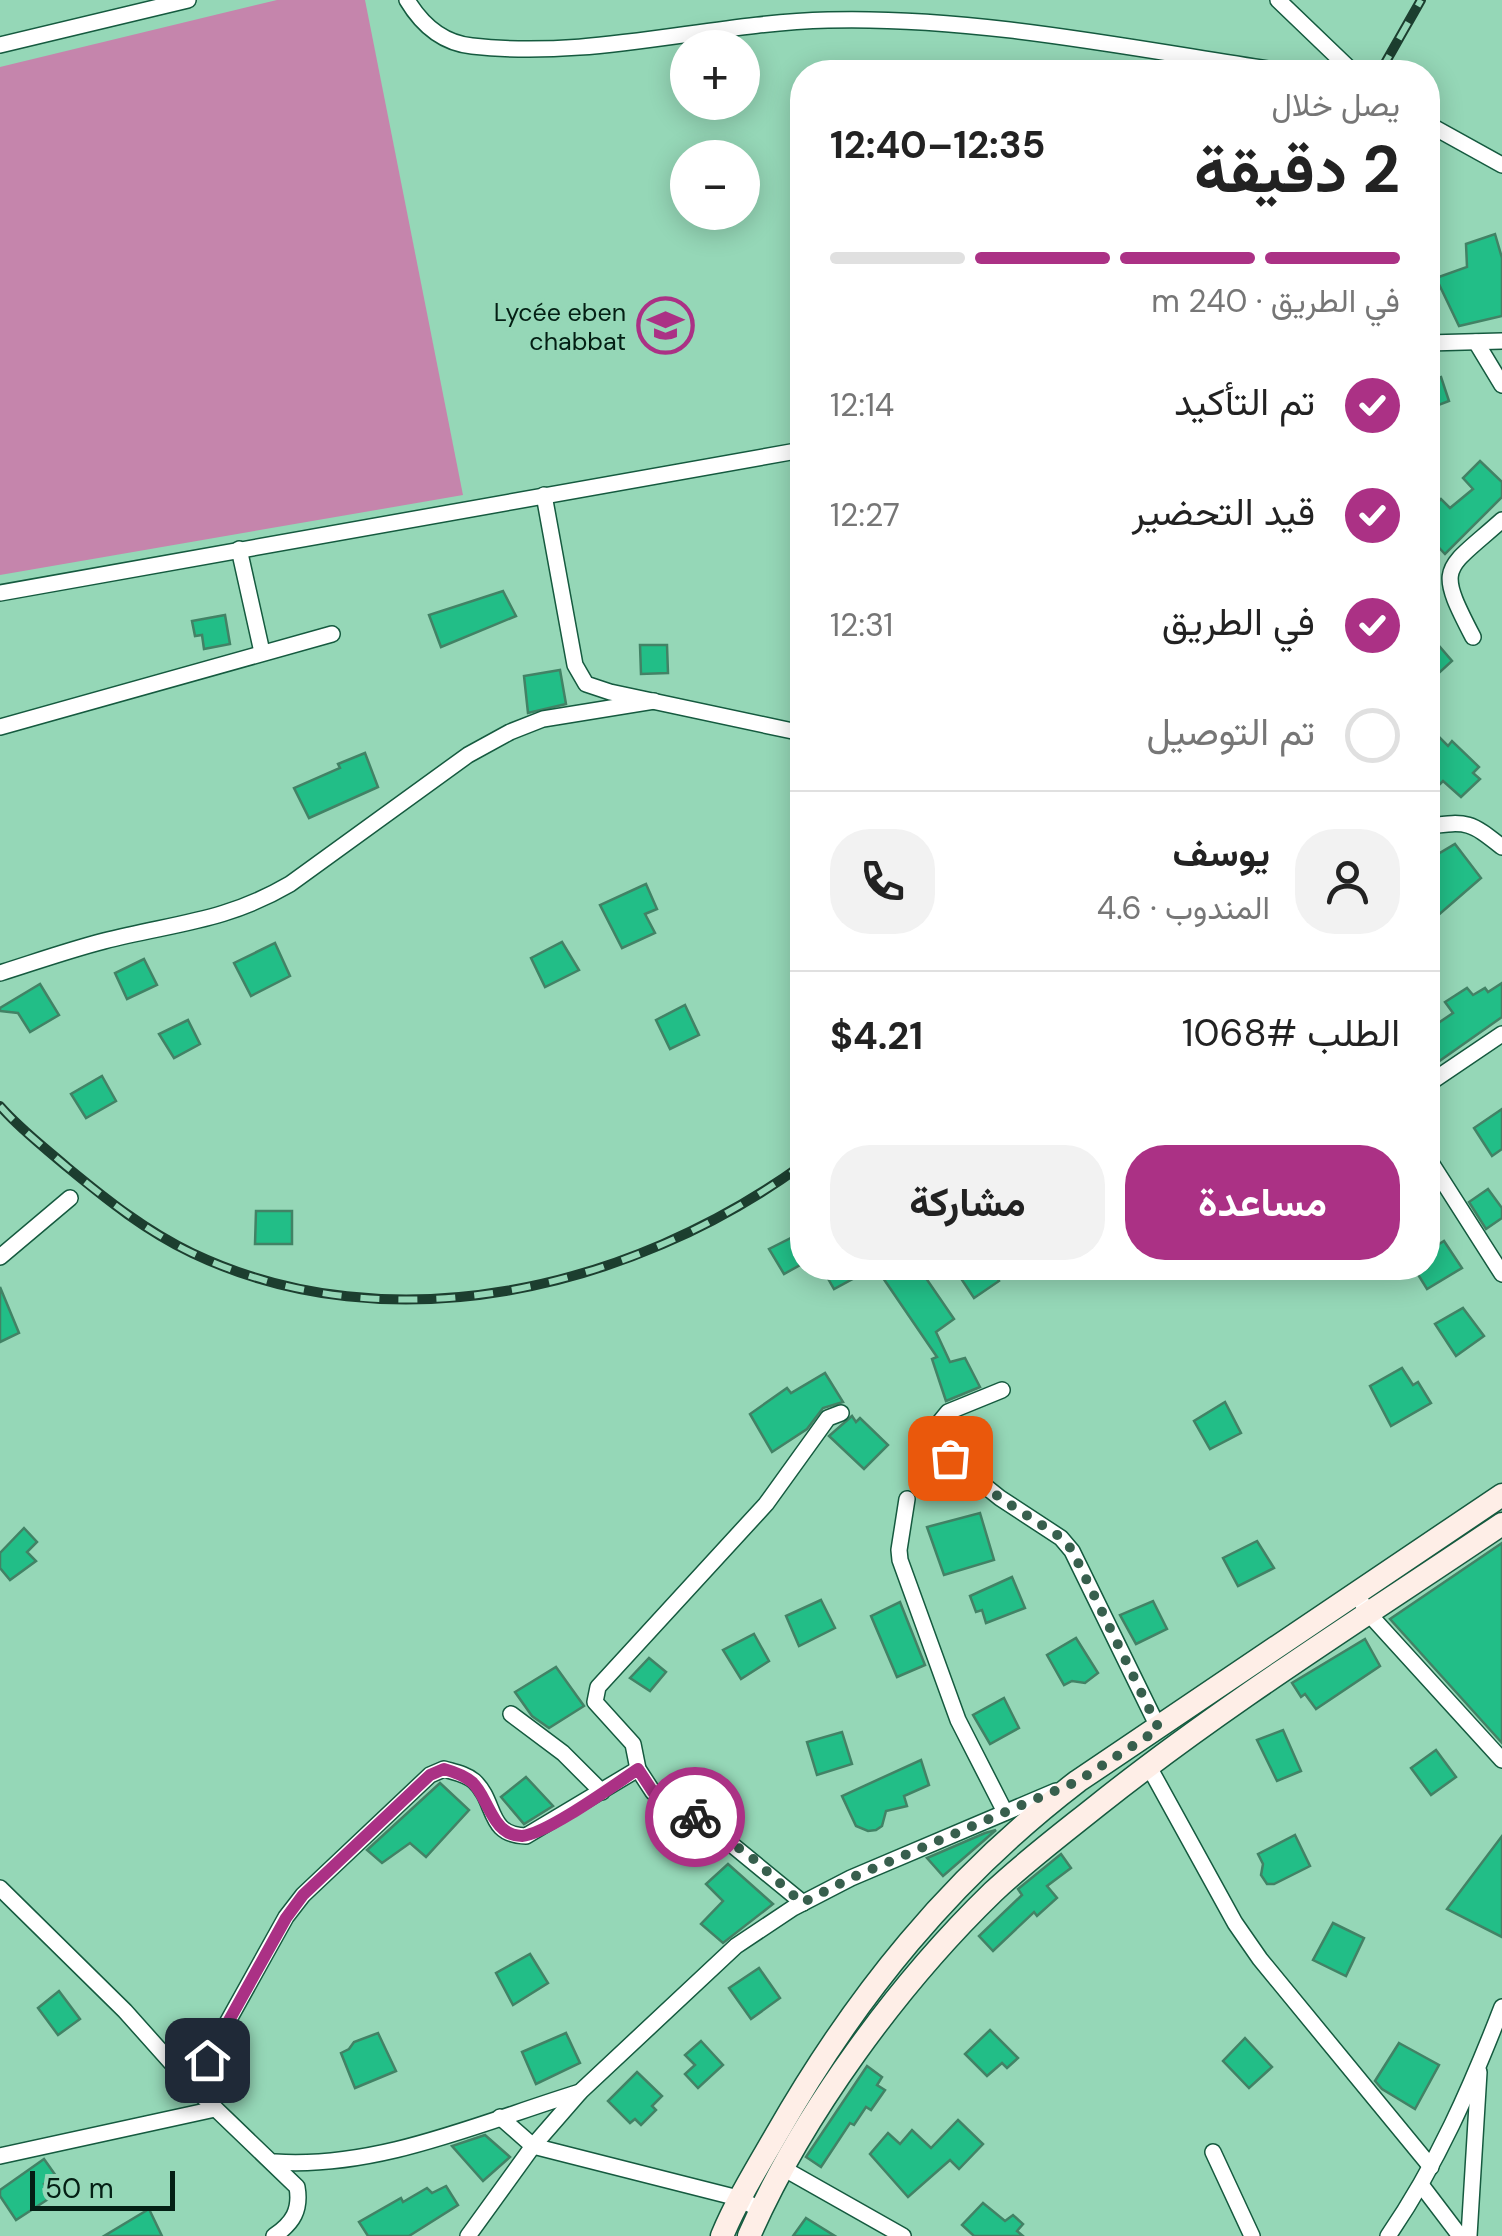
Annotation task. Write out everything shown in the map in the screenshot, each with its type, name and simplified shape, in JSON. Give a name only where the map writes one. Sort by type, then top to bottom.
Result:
[{"type":"main road","points":[[749,2236],[780,2168],[828,2092],[934,1956],[993,1892],[1148,1765],[1502,1496]]},
{"type":"main road","points":[[722,2236],[738,2198],[807,2080],[912,1936],[974,1868],[1078,1781],[1363,1604],[1502,1524]]},
{"type":"street","points":[[0,46],[188,0]]},
{"type":"street","points":[[407,0],[424,24],[444,38],[468,46],[592,47],[826,20],[896,21],[1205,60]]},
{"type":"street","points":[[1278,0],[1340,60]]},
{"type":"street","points":[[1440,131],[1502,165]]},
{"type":"street","points":[[1440,343],[1502,341]]},
{"type":"street","points":[[1476,342],[1502,385]]},
{"type":"street","points":[[0,593],[790,452]]},
{"type":"street","points":[[544,495],[580,676],[597,688],[790,730]]},
{"type":"street","points":[[1473,637],[1450,590],[1450,571],[1502,520]]},
{"type":"street","points":[[239,550],[262,652]]},
{"type":"street","points":[[0,727],[332,634]]},
{"type":"street","points":[[0,973],[105,941],[186,926],[246,908],[290,884],[468,755],[510,732],[542,719],[654,701]]},
{"type":"street","points":[[1440,825],[1478,827],[1502,847]]},
{"type":"street","points":[[1440,1076],[1502,1034]]},
{"type":"street","points":[[1440,1177],[1501,1272]]},
{"type":"street","points":[[0,1257],[70,1198]]},
{"type":"street","points":[[1002,1390],[948,1412],[939,1423],[941,1439],[950,1458],[1010,1506],[1062,1538],[1072,1550],[1159,1729]]},
{"type":"street","points":[[802,1903],[714,1830],[653,1792],[638,1769],[633,1744],[596,1702],[598,1687],[766,1504],[828,1418],[841,1413]]},
{"type":"street","points":[[907,1499],[900,1560],[958,1720],[1005,1812]]},
{"type":"street","points":[[1363,1604],[1502,1760]]},
{"type":"street","points":[[511,1714],[563,1753],[602,1792]]},
{"type":"street","points":[[1148,1765],[1235,1923],[1260,1960],[1431,2168]]},
{"type":"street","points":[[192,2086],[286,1918],[303,1895],[430,1775],[444,1769],[474,1781],[502,1830],[526,1836],[638,1769]]},
{"type":"street","points":[[468,2236],[533,2146],[580,2092],[736,1946],[802,1903],[851,1878],[1078,1781]]},
{"type":"street","points":[[0,1888],[126,2011],[192,2086],[297,2187],[300,2202],[287,2227],[274,2236]]},
{"type":"street","points":[[1388,2236],[1431,2168],[1502,2007]]},
{"type":"street","points":[[1469,2236],[1480,2064]]},
{"type":"street","points":[[274,2162],[314,2165],[390,2152],[580,2092]]},
{"type":"street","points":[[0,2156],[215,2108]]},
{"type":"street","points":[[500,2116],[533,2146],[738,2198],[761,2210]]},
{"type":"street","points":[[1213,2152],[1252,2236]]},
{"type":"street","points":[[780,2168],[903,2236]]},
{"type":"street","points":[[1422,2186],[1460,2236]]},
{"type":"shaded area","points":[[277,0],[365,0],[463,495],[0,575],[0,67]]},
{"type":"building","points":[[1495,234],[1502,258],[1502,316],[1459,326],[1440,286],[1440,277],[1467,267],[1466,244]]},
{"type":"building","points":[[1440,377],[1449,401],[1440,404]]},
{"type":"building","points":[[1480,461],[1502,482],[1502,497],[1445,554],[1440,549],[1440,500],[1450,508],[1473,489],[1463,478]]},
{"type":"building","points":[[503,591],[516,616],[441,647],[429,615]]},
{"type":"building","points":[[225,615],[230,644],[204,649],[202,635],[195,636],[192,621]]},
{"type":"building","points":[[640,645],[667,645],[668,673],[641,674]]},
{"type":"building","points":[[1440,647],[1452,661],[1440,672]]},
{"type":"building","points":[[560,670],[566,704],[528,713],[524,676]]},
{"type":"building","points":[[1440,738],[1448,746],[1452,741],[1479,767],[1473,773],[1480,779],[1461,797],[1443,781],[1440,784]]},
{"type":"building","points":[[365,753],[378,787],[309,818],[294,788]]},
{"type":"building","points":[[1455,844],[1481,878],[1440,914],[1440,853]]},
{"type":"building","points":[[646,884],[657,909],[645,914],[655,933],[622,948],[600,905]]},
{"type":"building","points":[[562,942],[579,970],[545,987],[531,958]]},
{"type":"building","points":[[275,943],[290,976],[251,996],[234,963]]},
{"type":"building","points":[[144,959],[157,985],[127,999],[115,973]]},
{"type":"building","points":[[1502,983],[1502,1017],[1440,1061],[1440,1022],[1453,1013],[1445,1002],[1467,988],[1473,995],[1485,988],[1488,992]]},
{"type":"building","points":[[40,984],[59,1015],[30,1032],[18,1013],[0,1008]]},
{"type":"building","points":[[685,1005],[699,1035],[670,1049],[656,1020]]},
{"type":"building","points":[[188,1020],[200,1044],[174,1058],[159,1034]]},
{"type":"building","points":[[102,1076],[116,1101],[86,1118],[71,1094]]},
{"type":"building","points":[[1502,1109],[1502,1149],[1492,1156],[1474,1128]]},
{"type":"building","points":[[1488,1189],[1502,1208],[1502,1218],[1486,1229],[1469,1202]]},
{"type":"building","points":[[256,1211],[292,1211],[292,1244],[255,1244]]},
{"type":"building","points":[[790,1238],[790,1271],[784,1274],[769,1249]]},
{"type":"building","points":[[1444,1241],[1462,1268],[1427,1289],[1421,1280],[1440,1280],[1440,1244]]},
{"type":"building","points":[[829,1280],[851,1280],[834,1289]]},
{"type":"building","points":[[884,1280],[927,1280],[954,1319],[936,1332],[950,1362],[965,1358],[980,1387],[946,1401],[932,1359],[937,1357]]},
{"type":"building","points":[[962,1280],[998,1280],[999,1281],[974,1298]]},
{"type":"building","points":[[0,1287],[19,1333],[0,1342]]},
{"type":"building","points":[[1463,1308],[1484,1336],[1456,1356],[1435,1324]]},
{"type":"building","points":[[1402,1368],[1413,1385],[1418,1382],[1431,1403],[1391,1426],[1370,1386]]},
{"type":"building","points":[[825,1373],[843,1402],[823,1408],[807,1429],[772,1452],[750,1414],[787,1388],[791,1393]]},
{"type":"building","points":[[1225,1402],[1241,1433],[1210,1449],[1194,1421]]},
{"type":"building","points":[[852,1416],[856,1422],[860,1418],[888,1445],[864,1469],[829,1436]]},
{"type":"building","points":[[980,1513],[994,1560],[944,1575],[927,1527]]},
{"type":"building","points":[[24,1528],[37,1542],[27,1552],[36,1561],[10,1580],[0,1568],[0,1553]]},
{"type":"building","points":[[1257,1541],[1274,1568],[1238,1586],[1223,1558]]},
{"type":"building","points":[[1502,1543],[1502,1743],[1390,1619]]},
{"type":"building","points":[[1012,1577],[1025,1608],[986,1623],[982,1610],[976,1612],[970,1596]]},
{"type":"building","points":[[821,1600],[835,1628],[799,1646],[786,1616]]},
{"type":"building","points":[[1153,1601],[1167,1629],[1136,1644],[1120,1615]]},
{"type":"building","points":[[900,1602],[925,1665],[897,1677],[871,1616]]},
{"type":"building","points":[[754,1634],[769,1661],[741,1679],[723,1650]]},
{"type":"building","points":[[1076,1638],[1098,1673],[1085,1683],[1072,1681],[1064,1685],[1047,1655]]},
{"type":"building","points":[[1365,1639],[1380,1666],[1316,1709],[1305,1694],[1301,1697],[1292,1683]]},
{"type":"building","points":[[649,1658],[666,1672],[650,1691],[630,1678]]},
{"type":"building","points":[[556,1667],[584,1706],[549,1728],[532,1716],[515,1692]]},
{"type":"building","points":[[1004,1698],[1019,1728],[990,1744],[973,1715]]},
{"type":"building","points":[[1283,1730],[1301,1771],[1277,1781],[1257,1740]]},
{"type":"building","points":[[842,1732],[852,1764],[817,1775],[807,1742]]},
{"type":"building","points":[[1436,1750],[1456,1777],[1431,1795],[1411,1768]]},
{"type":"building","points":[[921,1760],[929,1785],[904,1796],[907,1806],[886,1811],[882,1826],[876,1830],[856,1826],[842,1796]]},
{"type":"building","points":[[526,1777],[553,1806],[524,1824],[501,1797]]},
{"type":"building","points":[[440,1783],[469,1810],[426,1857],[410,1843],[382,1863],[367,1850]]},
{"type":"building","points":[[996,1830],[943,1876],[927,1858],[985,1833]]},
{"type":"building","points":[[1295,1835],[1310,1866],[1267,1884],[1261,1875],[1263,1864],[1258,1854]]},
{"type":"building","points":[[1502,1836],[1502,1937],[1447,1909]]},
{"type":"building","points":[[1061,1854],[1071,1868],[1047,1886],[1057,1898],[1037,1916],[1034,1912],[993,1951],[979,1936],[1022,1895],[1018,1889]]},
{"type":"building","points":[[728,1864],[773,1904],[723,1943],[701,1924],[723,1901],[706,1884]]},
{"type":"building","points":[[1333,1923],[1364,1938],[1346,1976],[1313,1960]]},
{"type":"building","points":[[530,1954],[548,1983],[513,2005],[496,1973]]},
{"type":"building","points":[[759,1968],[780,1998],[751,2019],[729,1988]]},
{"type":"building","points":[[59,1991],[80,2019],[58,2035],[38,2008]]},
{"type":"building","points":[[990,2030],[1018,2058],[1007,2068],[1002,2063],[987,2076],[965,2054]]},
{"type":"building","points":[[378,2033],[396,2071],[355,2088],[341,2053],[354,2042]]},
{"type":"building","points":[[566,2033],[580,2063],[536,2084],[522,2052]]},
{"type":"building","points":[[1245,2038],[1272,2067],[1249,2088],[1223,2061]]},
{"type":"building","points":[[701,2041],[723,2065],[698,2088],[685,2074],[695,2065],[685,2055]]},
{"type":"building","points":[[1399,2043],[1439,2065],[1415,2109],[1375,2081]]},
{"type":"building","points":[[867,2066],[882,2077],[877,2085],[885,2090],[871,2110],[866,2107],[854,2125],[850,2123],[821,2167],[806,2157]]},
{"type":"building","points":[[637,2072],[662,2096],[652,2106],[656,2110],[641,2125],[635,2119],[630,2123],[608,2101]]},
{"type":"building","points":[[958,2120],[983,2144],[959,2169],[950,2160],[908,2197],[870,2154],[888,2133],[900,2144],[912,2130],[931,2148]]},
{"type":"building","points":[[485,2135],[510,2157],[483,2181],[452,2146]]},
{"type":"building","points":[[44,2159],[56,2176],[44,2184],[53,2196],[16,2220],[0,2190]]},
{"type":"building","points":[[446,2186],[458,2205],[409,2236],[368,2236],[359,2222],[401,2198],[403,2202],[427,2188],[432,2193]]},
{"type":"building","points":[[983,2203],[1005,2221],[1013,2215],[1023,2224],[1017,2231],[1023,2236],[974,2236],[962,2225]]},
{"type":"building","points":[[149,2209],[162,2236],[104,2236]]},
{"type":"building","points":[[806,2218],[835,2236],[793,2236]]},
{"type":"railway","points":[[1387,60],[1421,0]]},
{"type":"railway","points":[[0,1106],[97,1191],[175,1244],[268,1281],[347,1296],[427,1299],[507,1291],[586,1272],[662,1244],[735,1208],[790,1173]]},
{"type":"way so far","points":[[695,1817],[750,1856],[802,1903],[851,1878],[1078,1781],[1159,1729],[1072,1550],[1062,1538],[1022,1514],[950,1458]]},
{"type":"place","name":"Lycée eben chabbat","points":[[665,326]]},
{"type":"route","points":[[207,2060],[286,1918],[303,1895],[430,1775],[444,1769],[474,1781],[502,1830],[515,1836],[526,1836],[546,1827],[638,1769],[653,1792],[695,1817]]}]
